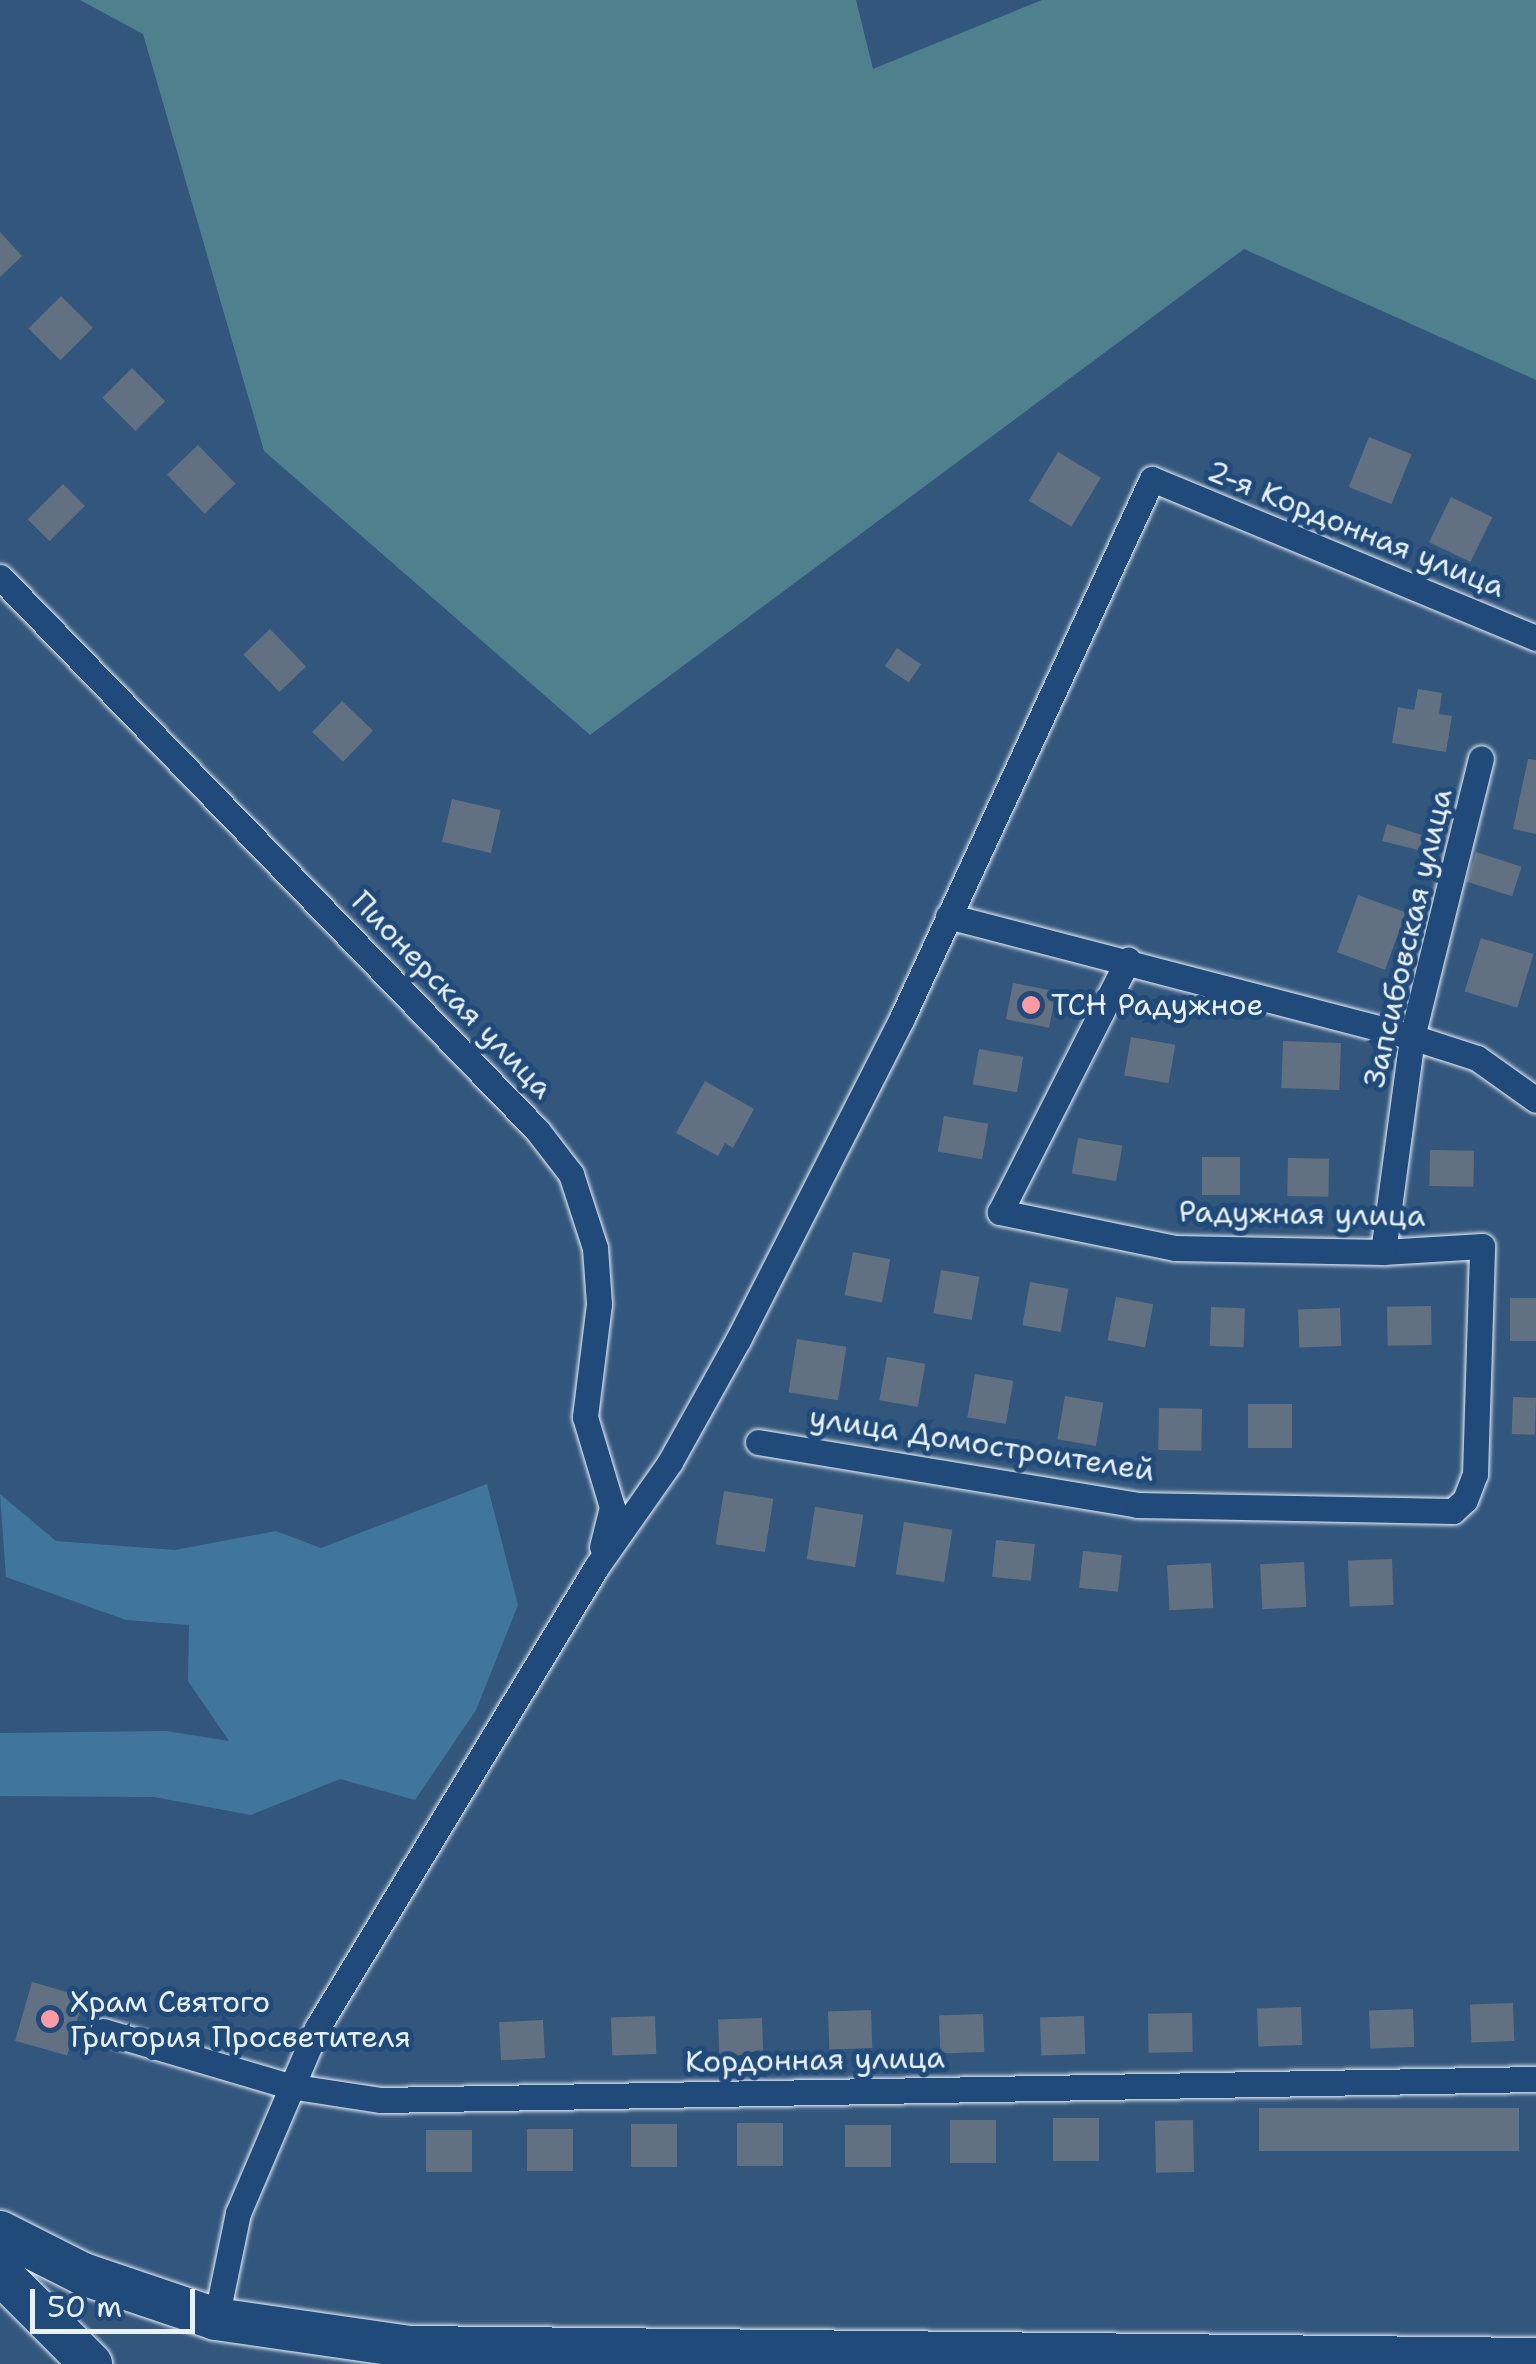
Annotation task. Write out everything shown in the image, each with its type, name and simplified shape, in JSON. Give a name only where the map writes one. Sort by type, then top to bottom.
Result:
[{"type":"main road","points":[[0,2232],[83,2274],[216,2319],[292,2334],[467,2350],[1174,2362],[1536,2359]]},
{"type":"main road","points":[[0,2273],[78,2355]]},
{"type":"street","name":"2-я Кордонная улица","points":[[948,916],[1152,479],[1536,638]]},
{"type":"street","name":"Пионерская улица","points":[[0,577],[537,1130],[571,1174],[595,1248],[598,1304],[585,1417],[612,1508],[597,1566]]},
{"type":"street","name":"Запсибовская улица","points":[[1383,1252],[1412,1036],[1482,758]]},
{"type":"street","points":[[216,2319],[238,2213],[289,2086],[361,1946],[597,1566],[670,1462],[738,1340],[948,916],[1412,1036],[1478,1058],[1536,1100]]},
{"type":"street","name":"Радужная улица","points":[[1128,960],[1000,1212],[1176,1248],[1383,1252],[1482,1246],[1475,1474]]},
{"type":"street","name":"улица Домостроителей","points":[[758,1442],[1136,1504],[1452,1511],[1465,1500],[1475,1474]]},
{"type":"street","name":"Кордонная улица","points":[[103,2031],[289,2086],[381,2100],[1536,2080]]},
{"type":"green space","points":[[80,0],[856,0],[873,69],[1042,0],[1536,0],[1536,380],[1244,249],[590,735],[264,451],[143,34]]},
{"type":"water","points":[[487,1484],[518,1605],[476,1710],[415,1800],[340,1779],[251,1815],[154,1797],[0,1796],[0,1733],[166,1731],[229,1741],[188,1681],[189,1625],[126,1620],[6,1577],[0,1494],[56,1541],[175,1550],[276,1531],[321,1548]]},
{"type":"building","points":[[0,232],[22,256],[0,277]]},
{"type":"building","points":[[61,296],[93,328],[60,360],[28,329]]},
{"type":"building","points":[[132,368],[165,401],[136,431],[102,398]]},
{"type":"building","points":[[1369,437],[1412,454],[1391,504],[1349,487]]},
{"type":"building","points":[[198,445],[236,484],[205,514],[167,475]]},
{"type":"building","points":[[1058,452],[1101,478],[1072,527],[1029,501]]},
{"type":"building","points":[[63,484],[85,506],[50,541],[28,519]]},
{"type":"building","points":[[1451,497],[1492,517],[1470,562],[1429,542]]},
{"type":"building","points":[[270,629],[306,666],[280,692],[243,655]]},
{"type":"building","points":[[897,648],[921,664],[909,682],[885,666]]},
{"type":"building","points":[[1418,689],[1442,693],[1439,714],[1452,716],[1446,752],[1392,743],[1398,707],[1414,710]]},
{"type":"building","points":[[342,701],[373,731],[343,762],[312,732]]},
{"type":"building","points":[[1528,759],[1536,760],[1536,834],[1513,829]]},
{"type":"building","points":[[452,799],[501,810],[491,853],[442,842]]},
{"type":"building","points":[[1387,824],[1438,840],[1434,854],[1382,841]]},
{"type":"building","points":[[1476,852],[1522,867],[1512,896],[1466,881]]},
{"type":"building","points":[[1358,895],[1406,912],[1385,970],[1337,952]]},
{"type":"building","points":[[1481,938],[1534,954],[1517,1008],[1465,992]]},
{"type":"building","name":"ТСН Радужное","points":[[1013,983],[1056,991],[1049,1028],[1006,1019]]},
{"type":"building","points":[[1131,1037],[1175,1045],[1169,1083],[1124,1075]]},
{"type":"building","points":[[1283,1041],[1341,1043],[1339,1090],[1281,1088]]},
{"type":"building","points":[[979,1049],[1023,1057],[1017,1092],[973,1084]]},
{"type":"building","points":[[705,1081],[754,1109],[733,1148],[725,1143],[718,1156],[676,1133]]},
{"type":"building","points":[[944,1116],[988,1124],[982,1159],[938,1151]]},
{"type":"building","points":[[1078,1138],[1122,1146],[1116,1181],[1072,1173]]},
{"type":"building","points":[[1430,1150],[1474,1151],[1473,1187],[1429,1186]]},
{"type":"building","points":[[1202,1157],[1240,1157],[1240,1195],[1202,1195]]},
{"type":"building","points":[[1288,1158],[1329,1159],[1328,1197],[1287,1196]]},
{"type":"building","points":[[853,1252],[890,1259],[882,1302],[845,1295]]},
{"type":"building","points":[[941,1270],[979,1277],[972,1320],[933,1313]]},
{"type":"building","points":[[1030,1282],[1068,1289],[1061,1332],[1022,1325]]},
{"type":"building","points":[[1116,1297],[1153,1304],[1145,1347],[1108,1340]]},
{"type":"building","points":[[1510,1298],[1536,1298],[1536,1341],[1510,1341]]},
{"type":"building","points":[[1431,1306],[1432,1345],[1388,1346],[1387,1307]]},
{"type":"building","points":[[1211,1307],[1245,1308],[1244,1347],[1210,1346]]},
{"type":"building","points":[[1340,1308],[1341,1346],[1299,1347],[1298,1309]]},
{"type":"building","points":[[797,1339],[846,1347],[838,1400],[789,1392]]},
{"type":"building","points":[[887,1357],[925,1364],[918,1407],[879,1400]]},
{"type":"building","points":[[975,1374],[1013,1381],[1006,1424],[967,1417]]},
{"type":"building","points":[[1065,1396],[1103,1403],[1096,1446],[1057,1439]]},
{"type":"building","points":[[1513,1397],[1536,1398],[1535,1435],[1512,1434]]},
{"type":"building","points":[[1248,1404],[1292,1404],[1292,1448],[1248,1448]]},
{"type":"building","points":[[1159,1408],[1202,1409],[1201,1451],[1158,1450]]},
{"type":"building","points":[[724,1491],[773,1499],[765,1552],[716,1544]]},
{"type":"building","points":[[815,1507],[863,1515],[855,1567],[807,1559]]},
{"type":"building","points":[[904,1522],[952,1530],[944,1582],[896,1574]]},
{"type":"building","points":[[996,1540],[1035,1544],[1031,1581],[992,1577]]},
{"type":"building","points":[[1083,1551],[1122,1555],[1118,1592],[1079,1588]]},
{"type":"building","points":[[1392,1559],[1394,1605],[1350,1607],[1348,1561]]},
{"type":"building","points":[[1304,1562],[1306,1607],[1262,1609],[1260,1564]]},
{"type":"building","points":[[1211,1563],[1213,1608],[1169,1610],[1167,1565]]},
{"type":"building","name":"Храм Святого Григория Просветителя","points":[[32,1982],[84,1997],[67,2056],[15,2041]]},
{"type":"building","points":[[1513,2003],[1514,2041],[1471,2042],[1470,2005]]},
{"type":"building","points":[[1301,2007],[1302,2045],[1258,2047],[1257,2009]]},
{"type":"building","points":[[1413,2009],[1414,2047],[1370,2049],[1369,2011]]},
{"type":"building","points":[[871,2010],[872,2048],[829,2049],[828,2012]]},
{"type":"building","points":[[1192,2013],[1193,2052],[1149,2053],[1148,2014]]},
{"type":"building","points":[[983,2014],[984,2052],[940,2054],[939,2016]]},
{"type":"building","points":[[655,2016],[656,2054],[612,2056],[611,2018]]},
{"type":"building","points":[[1084,2016],[1085,2054],[1041,2056],[1040,2018]]},
{"type":"building","points":[[762,2018],[763,2056],[719,2058],[718,2020]]},
{"type":"building","points":[[543,2020],[545,2058],[501,2060],[499,2022]]},
{"type":"building","points":[[1259,2108],[1519,2108],[1519,2151],[1259,2151]]},
{"type":"building","points":[[1053,2118],[1099,2118],[1099,2161],[1053,2161]]},
{"type":"building","points":[[950,2120],[996,2120],[996,2163],[950,2163]]},
{"type":"building","points":[[1193,2120],[1194,2172],[1156,2173],[1155,2121]]},
{"type":"building","points":[[737,2123],[783,2123],[783,2166],[737,2166]]},
{"type":"building","points":[[631,2124],[677,2124],[677,2167],[631,2167]]},
{"type":"building","points":[[845,2125],[891,2125],[891,2167],[845,2167]]},
{"type":"building","points":[[527,2129],[573,2129],[573,2171],[527,2171]]},
{"type":"building","points":[[426,2130],[472,2130],[472,2172],[426,2172]]},
{"type":"place","name":"ТСН Радужное","points":[[1031,1005]]},
{"type":"place","name":"Храм Святого Григория Просветителя","points":[[50,2019]]}]
